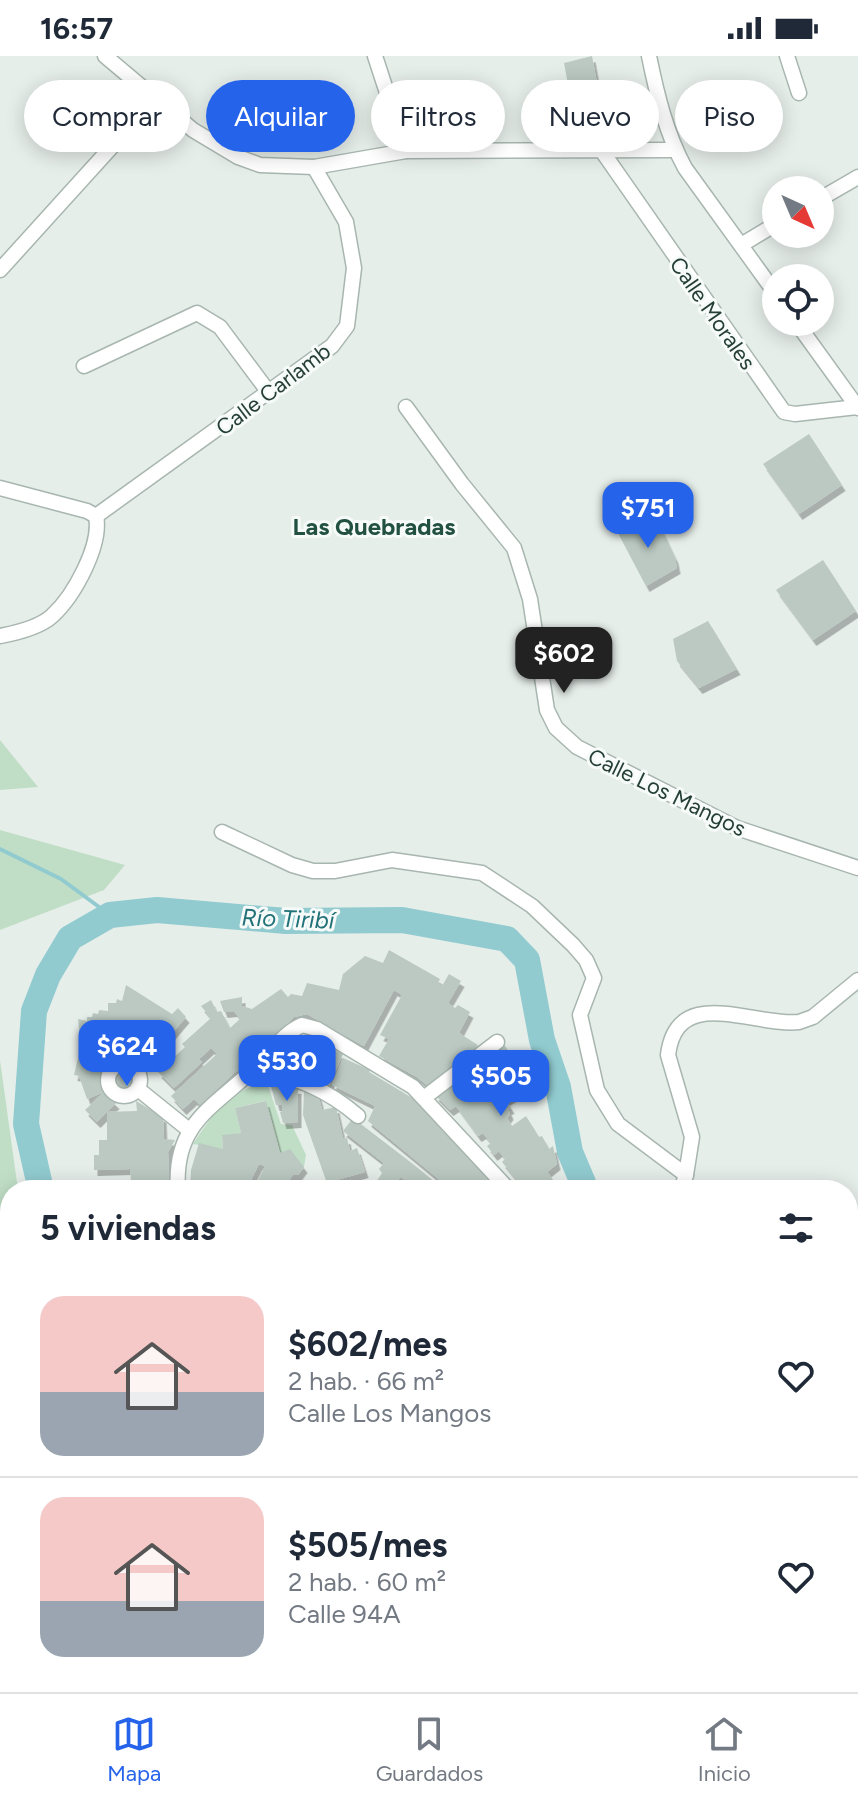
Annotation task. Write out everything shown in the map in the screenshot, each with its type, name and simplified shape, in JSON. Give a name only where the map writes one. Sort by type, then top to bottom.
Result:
[{"type":"main road","points":[[555,1692],[568,1692]]},
{"type":"street","points":[[105,56],[133,80]]},
{"type":"street","points":[[375,56],[383,80]]},
{"type":"street","points":[[649,56],[663,116],[675,150],[659,150]]},
{"type":"street","points":[[787,56],[799,93]]},
{"type":"street","points":[[190,128],[238,157],[260,165],[314,167],[400,152]]},
{"type":"street","points":[[0,270],[107,152]]},
{"type":"street","name":"Calle Morales","points":[[603,152],[784,412],[795,414],[858,408]]},
{"type":"street","points":[[676,152],[762,274]]},
{"type":"street","name":"Calle Carlamb","points":[[96,516],[270,394],[332,346],[347,326],[354,268],[346,222],[314,167]]},
{"type":"street","points":[[834,191],[858,177]]},
{"type":"street","points":[[741,245],[762,232]]},
{"type":"street","points":[[84,366],[197,313],[220,327],[270,394]]},
{"type":"street","points":[[806,336],[858,408]]},
{"type":"street","name":"Calle Los Mangos","points":[[406,407],[514,548],[530,599],[547,710],[556,728],[577,747],[737,828],[858,868]]},
{"type":"street","points":[[0,488],[87,511],[96,516],[99,529],[71,595],[50,618],[0,636]]},
{"type":"street","points":[[222,832],[292,865],[313,871],[335,871],[392,860],[482,873],[532,906],[580,953],[594,978],[580,1015],[597,1090],[618,1124],[686,1175]]},
{"type":"street","points":[[684,1180],[692,1137],[668,1055],[680,1024],[688,1017],[707,1013],[799,1022],[813,1017],[858,980]]},
{"type":"street","points":[[177,1180],[181,1149],[189,1130],[220,1097],[257,1067],[289,1031],[302,1025],[317,1029],[387,1069],[425,1097],[500,1180]]},
{"type":"street","points":[[425,1097],[497,1042]]},
{"type":"street","points":[[257,1067],[316,1086],[358,1116]]},
{"type":"street","points":[[138,1089],[189,1130]]},
{"type":"green space","points":[[0,740],[38,787],[0,790]]},
{"type":"green space","points":[[0,830],[125,865],[104,890],[0,930]]},
{"type":"green space","points":[[0,1060],[17,1180],[0,1180]]},
{"type":"green space","points":[[267,1083],[281,1124],[292,1125],[306,1155],[304,1167],[280,1153],[265,1101],[235,1108],[241,1133],[222,1136],[223,1149],[193,1144],[224,1104],[243,1090]]},
{"type":"building","points":[[592,56],[596,80],[567,80],[564,63]]},
{"type":"building","points":[[809,434],[842,485],[799,514],[763,464]]},
{"type":"building","points":[[648,516],[660,526],[677,568],[646,586],[617,531]]},
{"type":"building","points":[[823,560],[856,611],[813,640],[776,590]]},
{"type":"building","points":[[708,621],[737,669],[699,688],[677,661],[673,639]]},
{"type":"building","points":[[389,950],[440,979],[438,983],[442,986],[449,974],[461,981],[448,1003],[470,1012],[459,1033],[478,1045],[466,1061],[432,1089],[379,1056],[389,1039],[380,1035],[402,995],[394,990],[364,1046],[307,1014],[294,1017],[200,1105],[194,1099],[183,1109],[171,1096],[217,1054],[211,1048],[199,1059],[202,1062],[174,1088],[158,1072],[185,1047],[182,1044],[211,1018],[201,1006],[211,1000],[230,1028],[240,1019],[234,1011],[224,1012],[220,1001],[242,997],[242,1006],[252,1009],[281,989],[288,997],[291,994],[302,996],[307,983],[339,990],[343,974],[365,956],[383,963]]},
{"type":"building","points":[[126,985],[172,1014],[178,1008],[186,1017],[152,1057],[145,1050],[139,1060],[109,1058],[101,1078],[104,1092],[87,1099],[79,1076],[74,1075],[81,1045],[78,1019],[87,1021],[87,1017],[98,1014],[99,1010],[108,1011],[108,1003],[116,1003],[117,999],[122,1001]]},
{"type":"building","points":[[300,1035],[316,1042],[313,1050],[322,1054],[320,1059],[324,1061],[329,1048],[343,1054],[329,1086],[315,1081],[321,1067],[315,1079],[285,1066]]},
{"type":"building","points":[[502,1041],[519,1069],[511,1073],[522,1091],[506,1100],[511,1108],[508,1109],[510,1114],[507,1118],[512,1126],[526,1116],[549,1149],[553,1146],[557,1164],[547,1172],[553,1180],[517,1180],[502,1162],[505,1159],[499,1151],[494,1155],[487,1146],[491,1143],[483,1133],[478,1136],[456,1106],[450,1110],[435,1095]]},
{"type":"building","points":[[343,1058],[370,1070],[419,1102],[491,1180],[440,1180],[368,1121],[375,1106],[332,1085]]},
{"type":"building","points":[[123,1068],[134,1074],[135,1086],[125,1092],[114,1086],[113,1076]]},
{"type":"building","points":[[271,1086],[298,1088],[298,1122],[283,1123],[282,1105],[276,1105]]},
{"type":"building","points":[[317,1090],[322,1110],[336,1107],[343,1139],[347,1138],[350,1151],[357,1148],[365,1172],[339,1180],[326,1180],[303,1115],[304,1091]]},
{"type":"building","points":[[104,1092],[116,1103],[97,1122],[85,1110]]},
{"type":"building","points":[[136,1101],[163,1117],[164,1139],[175,1140],[168,1152],[169,1180],[131,1180],[130,1169],[94,1170],[94,1155],[99,1155],[99,1140],[107,1140],[107,1112],[137,1111]]},
{"type":"building","points":[[266,1101],[280,1153],[290,1149],[304,1167],[298,1175],[293,1174],[289,1180],[258,1180],[265,1166],[259,1164],[251,1180],[190,1180],[199,1143],[223,1149],[222,1135],[241,1133],[235,1108]]},
{"type":"building","points":[[353,1118],[433,1180],[405,1180],[401,1177],[398,1180],[377,1180],[382,1173],[379,1169],[384,1163],[343,1131]]},
{"type":"waterway","points":[[0,849],[61,879],[110,915]]},
{"type":"waterway","name":"Río Tiribí","points":[[39,1180],[26,1124],[34,1011],[48,975],[70,938],[110,915],[157,910],[286,921],[402,920],[507,939],[527,960],[542,1040],[558,1087],[570,1152],[582,1180]]},
{"type":"district","name":"Las Quebradas","points":[[374,527]]}]
